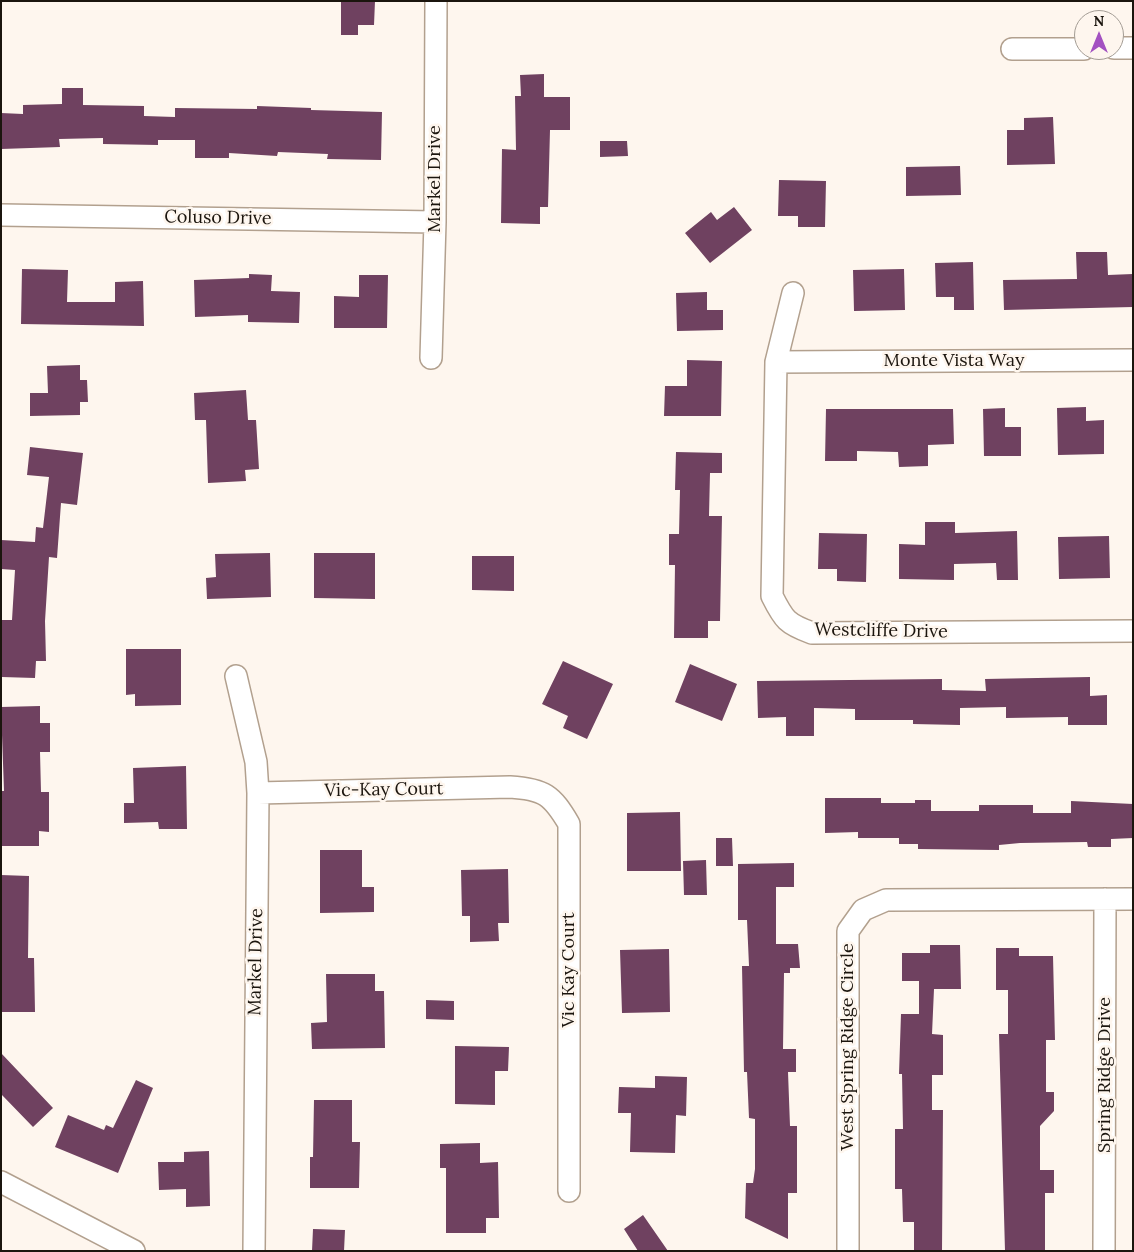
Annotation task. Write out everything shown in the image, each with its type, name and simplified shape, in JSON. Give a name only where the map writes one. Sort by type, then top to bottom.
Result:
[{"type":"street","name":"Markel Drive","points":[[432,358],[436,1]]},
{"type":"street","points":[[1012,49],[1074,49]]},
{"type":"street","name":"Coluso Drive","points":[[1,215],[435,222]]},
{"type":"street","name":"Westcliffe Drive","points":[[793,293],[776,362],[772,596],[780,613],[792,626],[812,633],[1133,631]]},
{"type":"street","name":"Monte Vista Way","points":[[776,362],[1133,360]]},
{"type":"street","name":"Markel Drive","points":[[236,676],[256,762],[258,793],[254,1251]]},
{"type":"street","name":"Vic-Kay Court","points":[[258,793],[510,787]]},
{"type":"street","name":"Vic Kay Court","points":[[510,787],[531,788],[555,801],[569,824],[569,1191]]},
{"type":"street","name":"Spring Ridge Drive","points":[[1104,1251],[1105,899]]},
{"type":"street","name":"West Spring Ridge Circle","points":[[848,1251],[848,930],[863,910],[886,900],[1133,899]]},
{"type":"street","points":[[1,1182],[134,1251]]},
{"type":"building","points":[[341,1],[375,1],[374,25],[358,25],[358,35],[341,35]]},
{"type":"building","points":[[544,74],[544,97],[570,97],[570,130],[550,130],[548,207],[540,207],[540,224],[501,223],[502,149],[516,150],[515,96],[521,96],[520,75]]},
{"type":"building","points":[[62,88],[83,88],[83,105],[144,106],[144,116],[175,117],[175,108],[257,109],[257,106],[382,112],[381,160],[327,159],[328,154],[278,152],[277,156],[229,153],[229,158],[195,158],[195,140],[158,140],[158,145],[103,144],[103,138],[59,139],[60,147],[1,149],[1,113],[23,114],[23,105],[62,104]]},
{"type":"building","points":[[1053,117],[1055,164],[1007,165],[1007,130],[1024,130],[1024,118]]},
{"type":"building","points":[[600,141],[627,141],[628,156],[600,157]]},
{"type":"building","points":[[960,166],[961,195],[906,196],[906,167]]},
{"type":"building","points":[[779,180],[826,181],[825,227],[798,227],[798,216],[778,216]]},
{"type":"building","points":[[734,207],[752,230],[710,263],[685,233],[711,212],[717,220]]},
{"type":"building","points":[[1076,252],[1107,252],[1108,275],[1133,274],[1133,307],[1004,310],[1003,280],[1077,279]]},
{"type":"building","points":[[973,262],[974,310],[954,310],[954,297],[936,297],[935,263]]},
{"type":"building","points":[[22,269],[68,270],[67,302],[115,302],[115,282],[143,281],[144,326],[21,324]]},
{"type":"building","points":[[904,269],[905,310],[854,311],[853,270]]},
{"type":"building","points":[[249,274],[272,275],[271,291],[300,292],[299,323],[248,322],[248,315],[195,317],[194,280],[249,278]]},
{"type":"building","points":[[359,275],[388,275],[387,328],[334,328],[334,296],[359,297]]},
{"type":"building","points":[[707,292],[707,310],[723,310],[723,330],[677,331],[676,293]]},
{"type":"building","points":[[687,360],[722,361],[721,416],[664,416],[665,386],[687,386]]},
{"type":"building","points":[[80,365],[80,380],[87,380],[88,402],[80,402],[80,415],[30,416],[30,393],[48,393],[47,366]]},
{"type":"building","points":[[246,390],[248,420],[256,420],[259,469],[245,470],[246,481],[208,483],[206,420],[195,420],[194,393]]},
{"type":"building","points":[[1086,407],[1086,421],[1104,420],[1104,454],[1058,455],[1057,408]]},
{"type":"building","points":[[1005,408],[1005,427],[1021,427],[1021,456],[984,456],[983,409]]},
{"type":"building","points":[[826,409],[953,409],[954,444],[928,445],[928,466],[899,467],[898,452],[857,451],[857,461],[825,461]]},
{"type":"building","points":[[30,447],[83,453],[77,505],[61,503],[57,558],[49,557],[45,621],[46,661],[36,661],[35,678],[2,677],[1,620],[12,620],[15,570],[1,569],[1,540],[35,542],[36,527],[43,528],[49,477],[27,475]]},
{"type":"building","points":[[676,452],[722,453],[722,473],[710,473],[709,516],[722,516],[720,621],[708,621],[708,638],[674,638],[675,565],[669,565],[669,534],[679,534],[680,490],[675,490]]},
{"type":"building","points":[[925,522],[955,522],[955,533],[1017,531],[1018,580],[997,580],[996,563],[954,564],[954,580],[899,579],[899,544],[925,545]]},
{"type":"building","points":[[819,533],[867,534],[866,582],[837,581],[837,569],[818,569]]},
{"type":"building","points":[[1109,536],[1110,578],[1059,579],[1058,537]]},
{"type":"building","points":[[270,553],[271,597],[207,599],[206,578],[216,577],[215,554]]},
{"type":"building","points":[[314,553],[375,553],[375,599],[314,598]]},
{"type":"building","points":[[472,556],[514,556],[514,591],[472,590]]},
{"type":"building","points":[[126,649],[181,649],[181,705],[135,706],[135,694],[126,695]]},
{"type":"building","points":[[563,661],[613,684],[587,739],[563,728],[568,716],[542,704]]},
{"type":"building","points":[[690,664],[737,684],[722,721],[675,702]]},
{"type":"building","points":[[1090,677],[1090,696],[1107,695],[1107,725],[1068,725],[1068,717],[1006,718],[1006,707],[960,708],[960,725],[913,724],[913,720],[855,720],[855,709],[814,708],[814,736],[786,736],[786,717],[758,718],[757,681],[942,679],[942,690],[986,691],[985,679]]},
{"type":"building","points":[[40,706],[40,723],[50,723],[50,752],[40,752],[41,792],[49,792],[49,832],[39,831],[39,846],[2,846],[1,791],[4,791],[1,707]]},
{"type":"building","points":[[186,766],[187,829],[159,829],[158,822],[124,823],[124,803],[134,803],[133,768]]},
{"type":"building","points":[[825,798],[881,798],[881,803],[915,803],[915,800],[931,800],[931,811],[979,811],[979,805],[1033,805],[1033,813],[1071,813],[1071,801],[1133,804],[1133,838],[1111,839],[1111,847],[1088,847],[1087,842],[1020,843],[999,845],[999,850],[918,849],[918,844],[899,844],[899,838],[858,838],[858,832],[825,833]]},
{"type":"building","points":[[680,812],[681,871],[627,871],[627,813]]},
{"type":"building","points":[[716,838],[732,838],[733,866],[716,866]]},
{"type":"building","points":[[320,850],[362,850],[362,887],[374,887],[374,912],[320,913]]},
{"type":"building","points":[[706,860],[707,895],[684,895],[683,861]]},
{"type":"building","points":[[794,863],[794,887],[776,887],[776,944],[798,944],[800,968],[790,968],[790,973],[784,973],[783,1049],[796,1049],[796,1072],[788,1072],[790,1126],[797,1126],[797,1193],[788,1193],[788,1239],[745,1218],[746,1183],[753,1183],[755,1169],[755,1119],[749,1118],[747,1072],[744,1072],[742,966],[749,966],[747,920],[738,920],[738,864]]},
{"type":"building","points":[[508,869],[509,923],[498,923],[499,941],[470,942],[470,916],[462,916],[461,870]]},
{"type":"building","points":[[1,875],[29,876],[28,958],[34,958],[35,1012],[1,1012]]},
{"type":"building","points":[[930,945],[960,945],[961,989],[934,989],[932,1034],[943,1035],[943,1075],[932,1075],[932,1110],[943,1110],[942,1251],[914,1251],[914,1222],[903,1222],[902,1189],[895,1189],[895,1129],[903,1129],[902,1074],[899,1074],[901,1014],[919,1014],[919,981],[902,981],[902,953],[930,953]]},
{"type":"building","points":[[996,948],[1019,948],[1019,956],[1053,956],[1055,1040],[1046,1040],[1046,1092],[1054,1092],[1054,1111],[1040,1126],[1040,1170],[1054,1170],[1054,1193],[1045,1193],[1045,1251],[1005,1251],[999,1034],[1008,1034],[1008,990],[996,990]]},
{"type":"building","points":[[669,949],[670,1012],[622,1013],[620,950]]},
{"type":"building","points":[[326,974],[375,974],[375,991],[384,991],[385,1048],[312,1049],[311,1023],[327,1022]]},
{"type":"building","points":[[426,1000],[454,1001],[454,1020],[426,1019]]},
{"type":"building","points":[[455,1046],[509,1047],[508,1071],[495,1071],[495,1105],[455,1104]]},
{"type":"building","points":[[1,1053],[53,1108],[33,1127],[1,1094]]},
{"type":"building","points":[[655,1076],[687,1077],[686,1116],[676,1115],[675,1153],[630,1152],[631,1113],[618,1113],[619,1087],[655,1088]]},
{"type":"building","points":[[136,1080],[153,1088],[118,1173],[55,1147],[68,1115],[104,1130],[106,1125],[113,1128]]},
{"type":"building","points":[[314,1100],[352,1100],[352,1142],[360,1142],[359,1188],[310,1188],[310,1157],[313,1157]]},
{"type":"building","points":[[480,1143],[480,1163],[498,1162],[499,1218],[486,1218],[486,1233],[446,1233],[446,1168],[440,1168],[440,1144]]},
{"type":"building","points":[[209,1151],[210,1206],[186,1207],[186,1189],[159,1190],[158,1162],[184,1162],[184,1152]]},
{"type":"building","points":[[643,1215],[668,1251],[638,1251],[624,1229]]},
{"type":"building","points":[[313,1229],[345,1230],[344,1251],[312,1251]]}]
